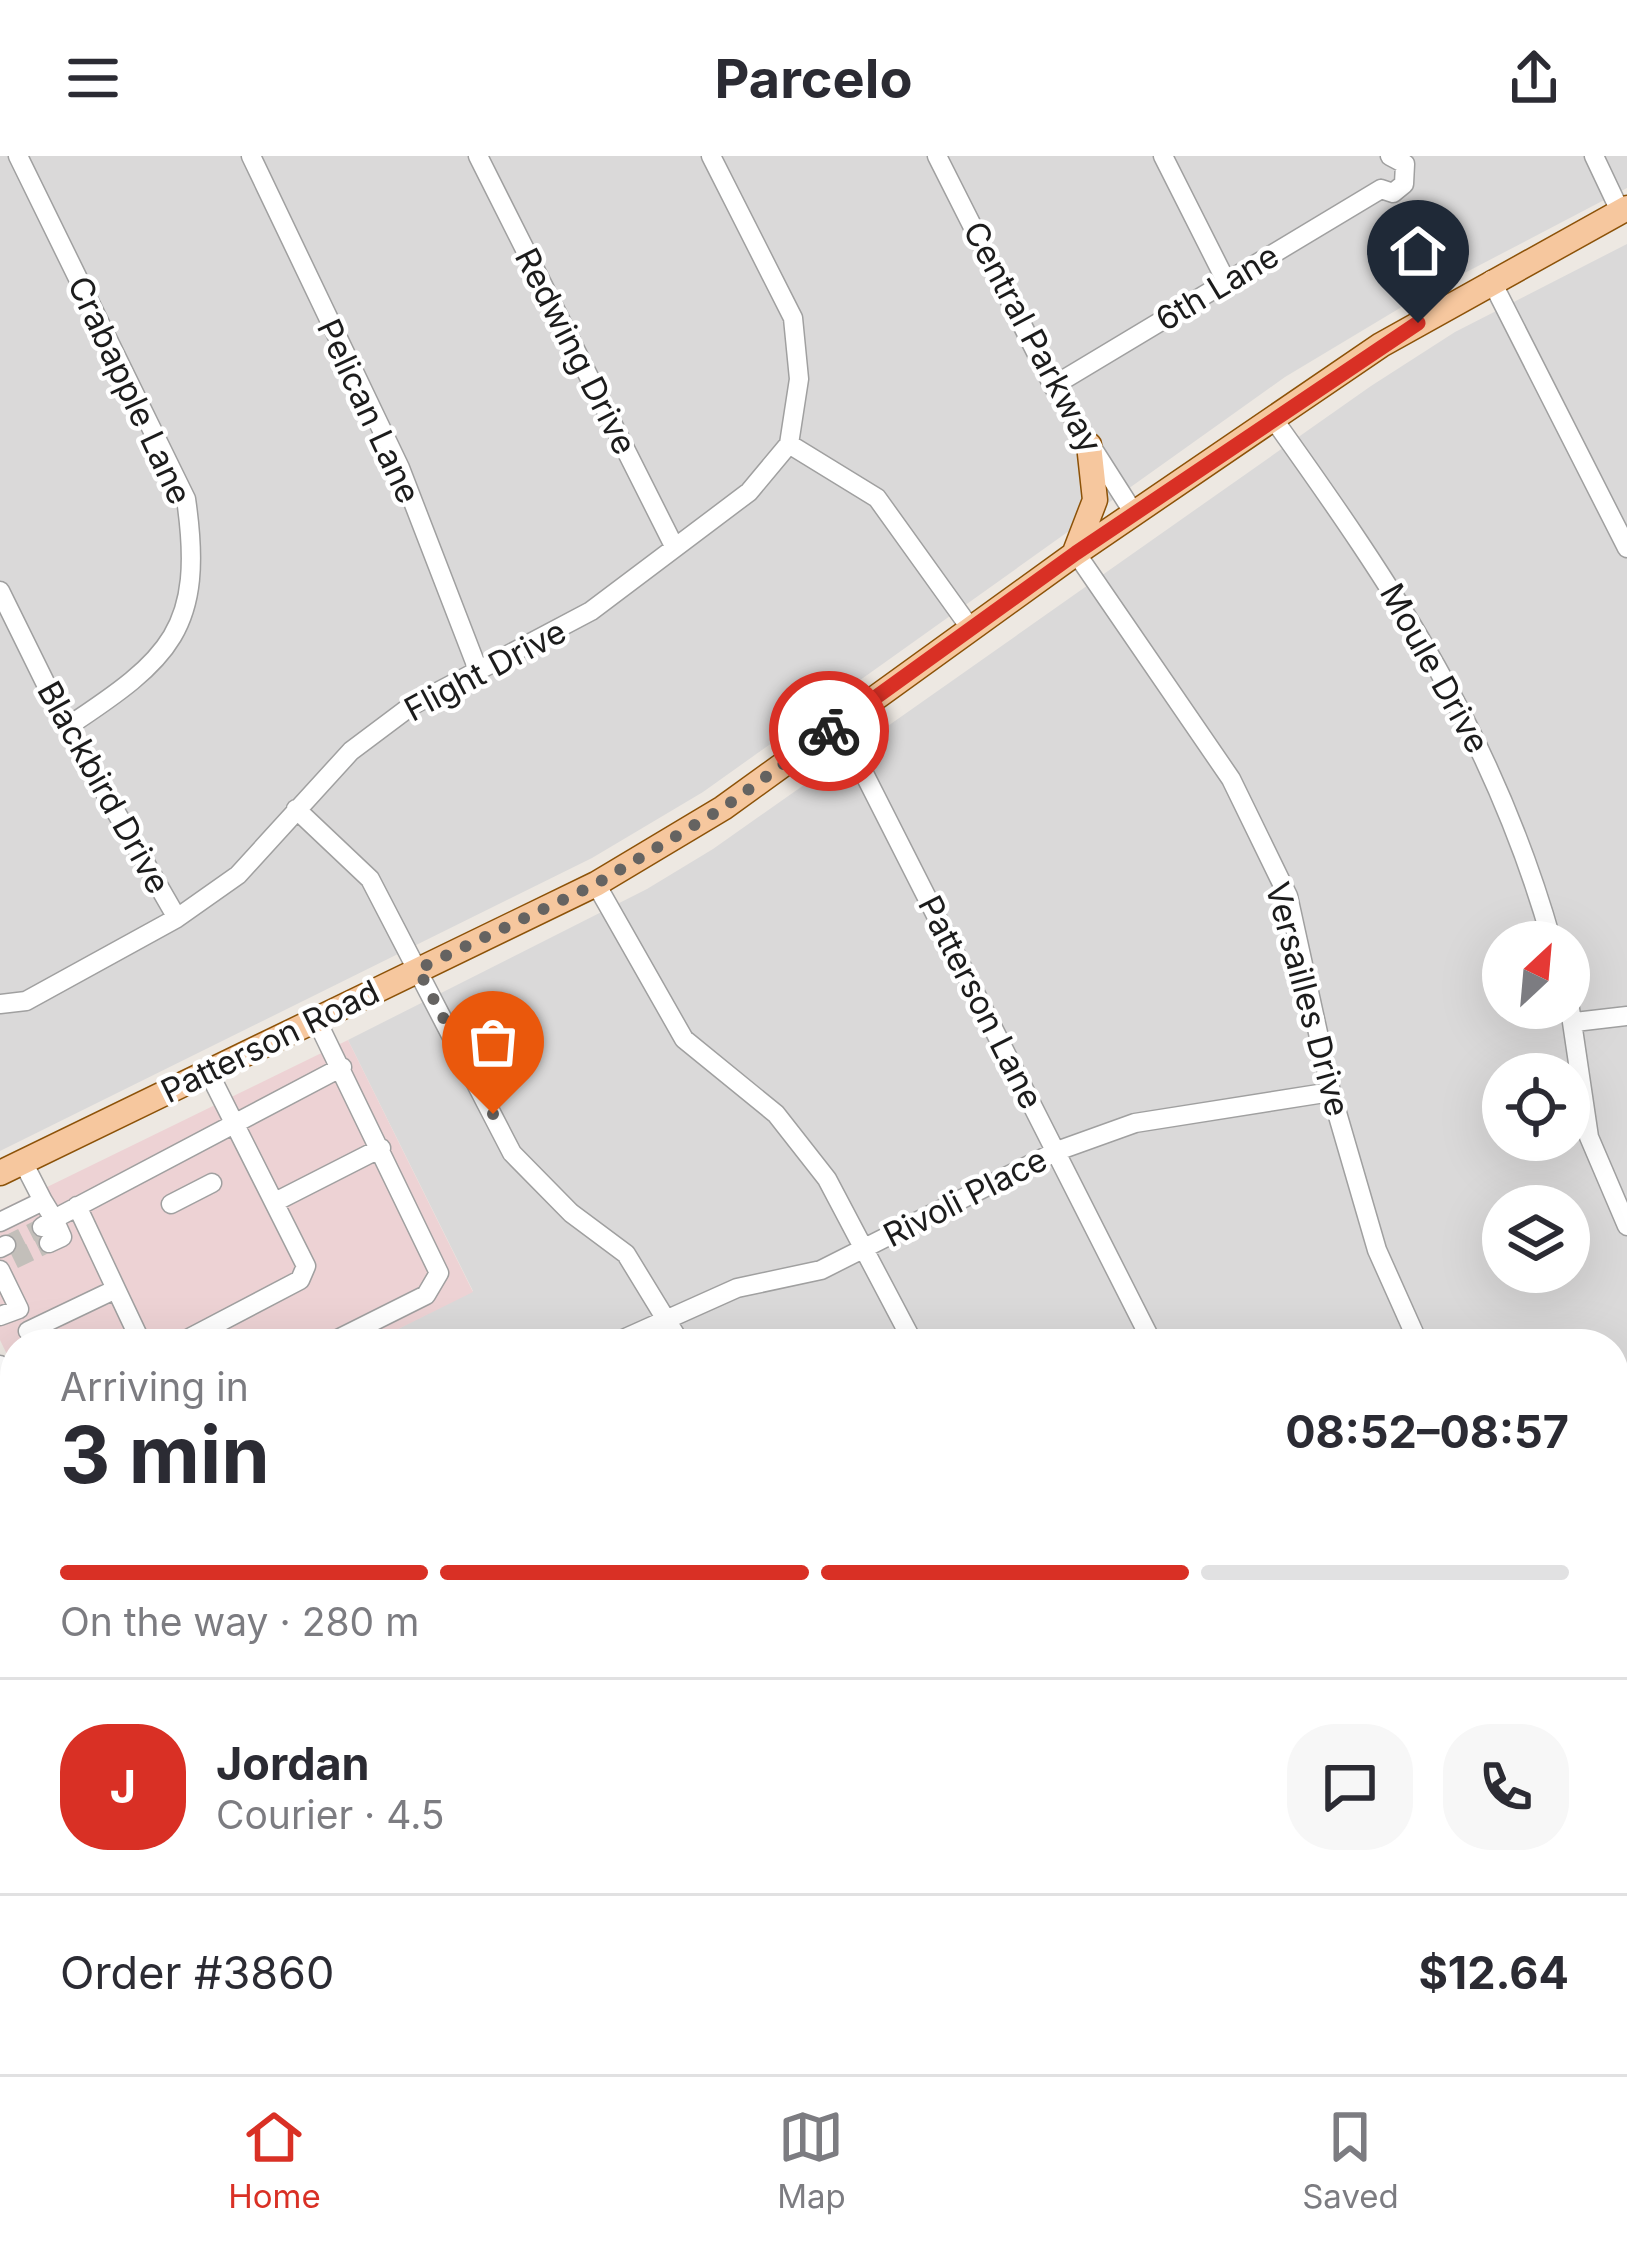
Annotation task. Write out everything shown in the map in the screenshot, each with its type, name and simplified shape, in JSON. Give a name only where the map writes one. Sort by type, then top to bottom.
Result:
[{"type":"main road","name":"Patterson Road","points":[[8,1165],[75,1137],[596,884],[723,808],[1272,417],[1491,280],[1624,210]]},
{"type":"main road","points":[[1074,554],[1095,500],[1089,445]]},
{"type":"street","name":"Crabapple Lane","points":[[18,156],[186,499],[191,535],[191,574],[179,629],[140,679],[68,727]]},
{"type":"street","name":"Pelican Lane","points":[[250,156],[400,468],[478,670]]},
{"type":"street","name":"Redwing Drive","points":[[478,156],[674,546]]},
{"type":"street","points":[[711,156],[793,317],[799,379],[789,444],[877,498],[971,628]]},
{"type":"street","name":"Central Parkway","points":[[937,156],[1053,386],[1135,514]]},
{"type":"street","points":[[1163,156],[1226,281]]},
{"type":"street","name":"6th Lane","points":[[1053,386],[1381,189],[1388,156]]},
{"type":"street","points":[[1594,156],[1624,210]]},
{"type":"street","points":[[1491,280],[1627,548]]},
{"type":"street","name":"Moule Drive","points":[[1272,417],[1395,590],[1470,722],[1527,854],[1546,921]]},
{"type":"street","name":"Flight Drive","points":[[0,1004],[26,1001],[177,918],[238,875],[351,751],[411,706],[591,611],[749,492],[789,444]]},
{"type":"street","name":"Versailles Drive","points":[[1074,554],[1231,779],[1288,896],[1331,1092],[1377,1250],[1412,1329]]},
{"type":"street","name":"Blackbird Drive","points":[[0,591],[68,727],[177,918]]},
{"type":"street","name":"Patterson Lane","points":[[839,724],[1146,1329]]},
{"type":"street","points":[[296,809],[370,879],[512,1153],[571,1213],[626,1254],[674,1329]]},
{"type":"street","points":[[596,884],[684,1039],[776,1114],[826,1179],[906,1329]]},
{"type":"street","points":[[1590,1020],[1627,1016]]},
{"type":"street","points":[[316,1018],[439,1273],[426,1295],[358,1329]]},
{"type":"street","points":[[1576,1029],[1589,1137],[1627,1226]]},
{"type":"street","points":[[8,1165],[43,1201],[48,1230],[77,1206],[341,1067]]},
{"type":"street","points":[[207,1329],[300,1280],[306,1266],[208,1071]]},
{"type":"street","name":"Rivoli Place","points":[[640,1329],[737,1288],[821,1270],[1057,1150],[1135,1123],[1331,1092]]},
{"type":"street","points":[[274,1202],[381,1148]]},
{"type":"street","points":[[171,1204],[212,1183]]},
{"type":"street","points":[[0,1222],[43,1201]]},
{"type":"street","points":[[77,1206],[135,1329]]},
{"type":"street","points":[[4,1258],[10,1313]]},
{"type":"street","points":[[47,1329],[116,1289]]},
{"type":"shaded area","points":[[0,156],[1627,156],[1627,188],[1415,299],[1285,377],[703,792],[592,858],[0,1151]]},
{"type":"shaded area","points":[[1627,244],[1627,1329],[398,1329],[473,1291],[348,1040],[647,889],[713,849],[1371,386],[1455,332]]},
{"type":"shaded area","points":[[348,1040],[473,1292],[398,1329],[0,1329],[0,1210]]},
{"type":"tunnel","points":[[6,1245],[42,1227]]},
{"type":"tunnel","points":[[14,1260],[49,1243]]},
{"type":"way so far","points":[[493,1114],[418,969],[596,884],[723,808],[829,731]]},
{"type":"route","points":[[829,731],[1272,417],[1418,323]]}]
